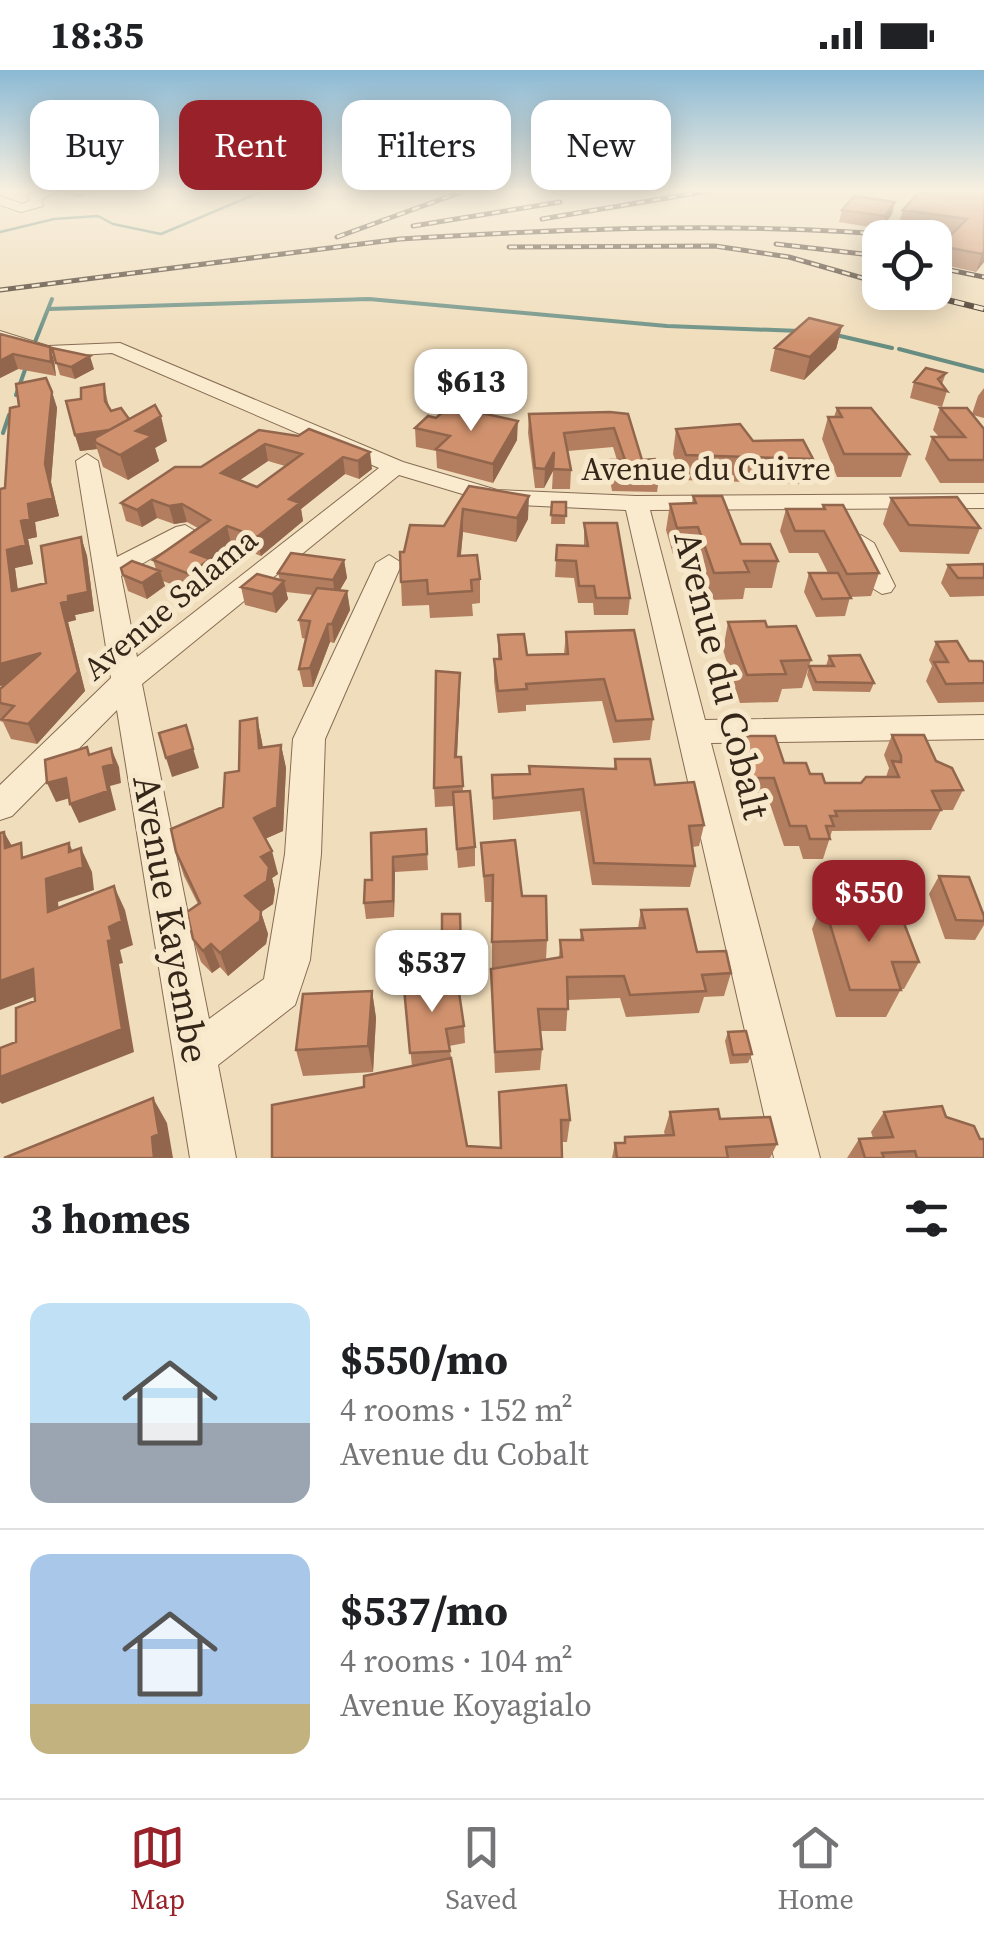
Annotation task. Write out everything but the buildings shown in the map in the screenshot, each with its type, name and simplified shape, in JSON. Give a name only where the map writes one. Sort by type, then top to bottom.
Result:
[{"type":"street","name":"Avenue du Cuivre","points":[[0,336],[33,348],[114,347],[394,467],[496,498],[636,503],[984,501]]},
{"type":"street","name":"Avenue Kayembe","points":[[87,460],[213,1158]]},
{"type":"street","name":"Avenue Salama","points":[[0,806],[128,680],[394,467]]},
{"type":"street","points":[[841,502],[882,586]]},
{"type":"street","name":"Avenue du Cobalt","points":[[636,503],[797,1158]]},
{"type":"street","points":[[108,572],[185,532]]},
{"type":"street","points":[[196,1055],[281,991],[290,960],[303,854],[309,740],[389,563]]},
{"type":"street","points":[[693,732],[984,728]]},
{"type":"waterway","points":[[48,309],[52,299]]},
{"type":"waterway","points":[[357,299],[369,299]]},
{"type":"waterway","points":[[48,309],[369,299]]},
{"type":"waterway","points":[[369,299],[667,326],[800,331]]},
{"type":"waterway","points":[[33,347],[48,309]]},
{"type":"waterway","points":[[836,335],[892,348]]},
{"type":"waterway","points":[[899,349],[984,371]]},
{"type":"waterway","points":[[16,395],[26,367]]},
{"type":"waterway","points":[[3,433],[9,415]]},
{"type":"railway","points":[[0,290],[378,242]]},
{"type":"railway","points":[[776,244],[862,254]]},
{"type":"railway","points":[[509,247],[715,246],[789,257],[862,278]]},
{"type":"railway","points":[[952,270],[984,277]]},
{"type":"railway","points":[[952,301],[984,309]]}]
